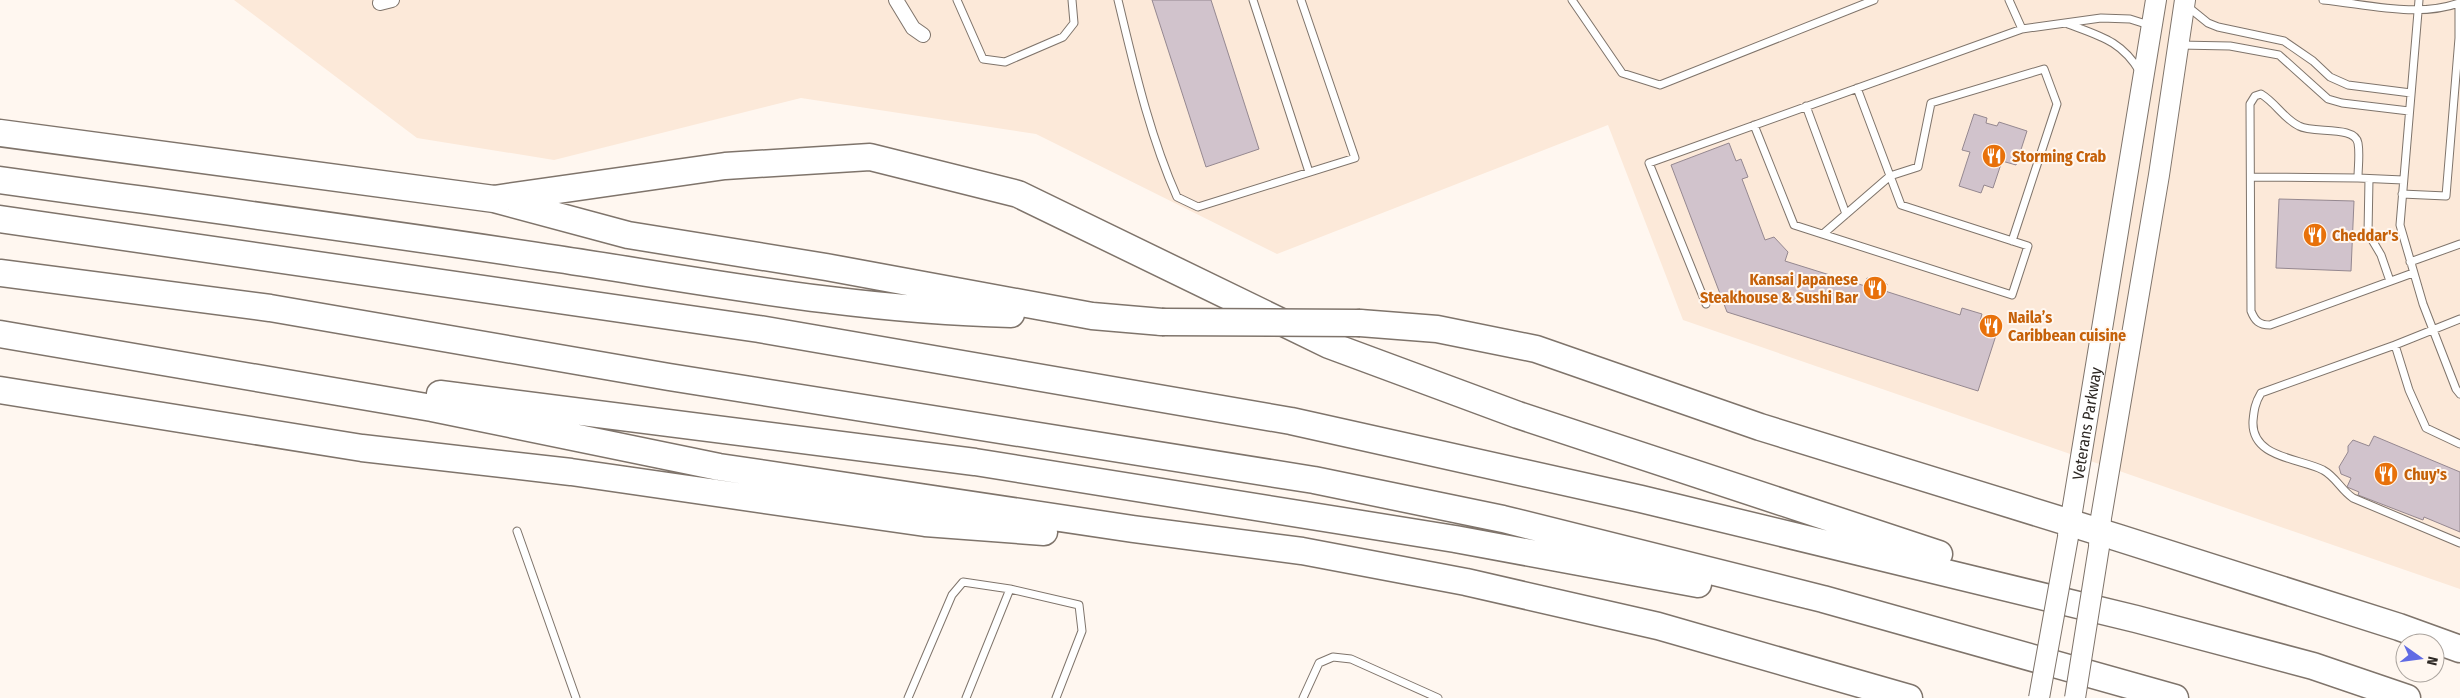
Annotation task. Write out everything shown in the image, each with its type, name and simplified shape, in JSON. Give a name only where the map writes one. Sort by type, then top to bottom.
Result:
[{"type":"highway","points":[[0,133],[494,198],[628,235],[826,267],[1092,316]]},
{"type":"highway","points":[[494,198],[725,166],[870,157],[999,189],[1018,194],[1329,345],[1518,415],[2136,619]]},
{"type":"highway","points":[[0,180],[397,235],[798,296],[956,313],[1092,316],[1162,322],[1360,323],[1437,329],[1536,349],[1760,427],[2069,530],[2399,627],[2460,649]]},
{"type":"highway","points":[[0,219],[759,329],[1291,421],[1651,501],[2136,619],[2313,666],[2407,698]]},
{"type":"highway","points":[[0,273],[270,308],[668,377],[1314,480],[1503,519],[1823,599],[2174,698]]},
{"type":"highway","points":[[0,334],[432,408],[719,467],[1123,528],[1302,551],[1466,582],[1658,626],[1909,698]]},
{"type":"highway","points":[[156,360],[975,462],[1455,539],[1914,624]]},
{"type":"highway","points":[[0,390],[362,448],[571,472],[924,523],[1302,551]]},
{"type":"main road","name":"Veterans Parkway","points":[[2039,698],[2069,530],[2156,0]]},
{"type":"main road","name":"Veterans Parkway","points":[[2075,698],[2179,45],[2184,2]]},
{"type":"street","points":[[896,0],[913,28],[923,35]]},
{"type":"lane","points":[[957,0],[983,59],[1004,62],[1063,37],[1074,23],[1072,0]]},
{"type":"lane","points":[[1120,0],[1130,54],[1163,166],[1177,197],[1198,207],[1355,158],[1301,0]]},
{"type":"lane","points":[[1253,0],[1309,172]]},
{"type":"lane","points":[[1572,0],[1622,72],[1660,85],[1869,1]]},
{"type":"lane","points":[[2009,0],[2022,29]]},
{"type":"lane","points":[[2323,0],[2369,2],[2419,10],[2440,8],[2459,3],[2459,38],[2446,196],[2402,194]]},
{"type":"lane","points":[[2419,0],[2400,225],[2413,273],[2456,389],[2460,394]]},
{"type":"lane","points":[[2184,2],[2208,23],[2218,27],[2290,44],[2338,82],[2411,93]]},
{"type":"lane","points":[[1706,304],[1648,163],[2022,29],[2101,18],[2130,19],[2152,26]]},
{"type":"lane","points":[[2068,24],[2120,46],[2133,61],[2144,81]]},
{"type":"lane","points":[[2179,45],[2230,46],[2279,55],[2328,99],[2342,103],[2409,111]]},
{"type":"lane","points":[[1823,234],[1890,176],[1918,167],[1931,103],[2044,69],[2056,104],[2012,241]]},
{"type":"lane","points":[[1754,125],[1794,225],[2012,295],[2028,246],[1901,205],[1857,88]]},
{"type":"lane","points":[[2358,178],[2358,142],[2354,135],[2346,132],[2307,130],[2299,126],[2261,94],[2255,96],[2250,104],[2250,311],[2254,320],[2261,325],[2270,325],[2413,273]]},
{"type":"lane","points":[[1806,106],[1846,214]]},
{"type":"lane","points":[[2251,177],[2403,180]]},
{"type":"lane","points":[[2369,179],[2368,233],[2380,255],[2390,281]]},
{"type":"lane","points":[[2410,262],[2460,244]]},
{"type":"lane","points":[[2460,319],[2395,345],[2261,393],[2254,404],[2253,430],[2259,444],[2276,454],[2323,470],[2335,479],[2342,491],[2353,498],[2460,544]]},
{"type":"lane","points":[[2395,345],[2409,390],[2426,428],[2460,444]]},
{"type":"lane","points":[[517,531],[576,698]]},
{"type":"lane","points":[[908,698],[952,595],[963,582],[1010,589],[1079,605],[1082,631],[1056,698]]},
{"type":"lane","points":[[966,698],[1010,589]]},
{"type":"lane","points":[[1303,698],[1319,663],[1333,657],[1351,659],[1438,698]]},
{"type":"shaded area","points":[[234,0],[2460,0],[2460,589],[1683,320],[1608,125],[1277,254],[1036,134],[801,98],[554,160],[417,138]]},
{"type":"building","points":[[1152,0],[1211,0],[1259,149],[1206,167]]},
{"type":"building","name":"Storming Crab","points":[[1974,114],[1987,118],[1986,123],[1997,126],[1999,122],[2027,131],[2016,165],[2002,161],[1993,188],[1984,185],[1981,193],[1959,186],[1970,152],[1962,150]]},
{"type":"building","points":[[1729,143],[1736,161],[1741,159],[1748,177],[1742,179],[1765,240],[1774,237],[1788,252],[1785,261],[1865,286],[1867,278],[1887,284],[1885,291],[1960,315],[1962,308],[1982,314],[1980,321],[1999,326],[1978,391],[1727,312],[1671,165]]},
{"type":"building","name":"Cheddar's","points":[[2279,199],[2354,201],[2351,271],[2276,268]]},
{"type":"building","points":[[2374,436],[2460,472],[2460,532],[2424,517],[2423,520],[2358,495],[2359,492],[2347,487],[2351,478],[2341,474],[2339,467],[2348,452],[2348,446],[2353,440],[2369,446]]},
{"type":"place","name":"Storming Crab","points":[[1994,156]]},
{"type":"place","name":"Cheddar's","points":[[2315,235]]},
{"type":"place","name":"Kansai Japanese Steakhouse & Sushi Bar","points":[[1875,288]]},
{"type":"place","name":"Naila’s Caribbean cuisine","points":[[1991,326]]},
{"type":"place","name":"Chuy's","points":[[2386,474]]}]
